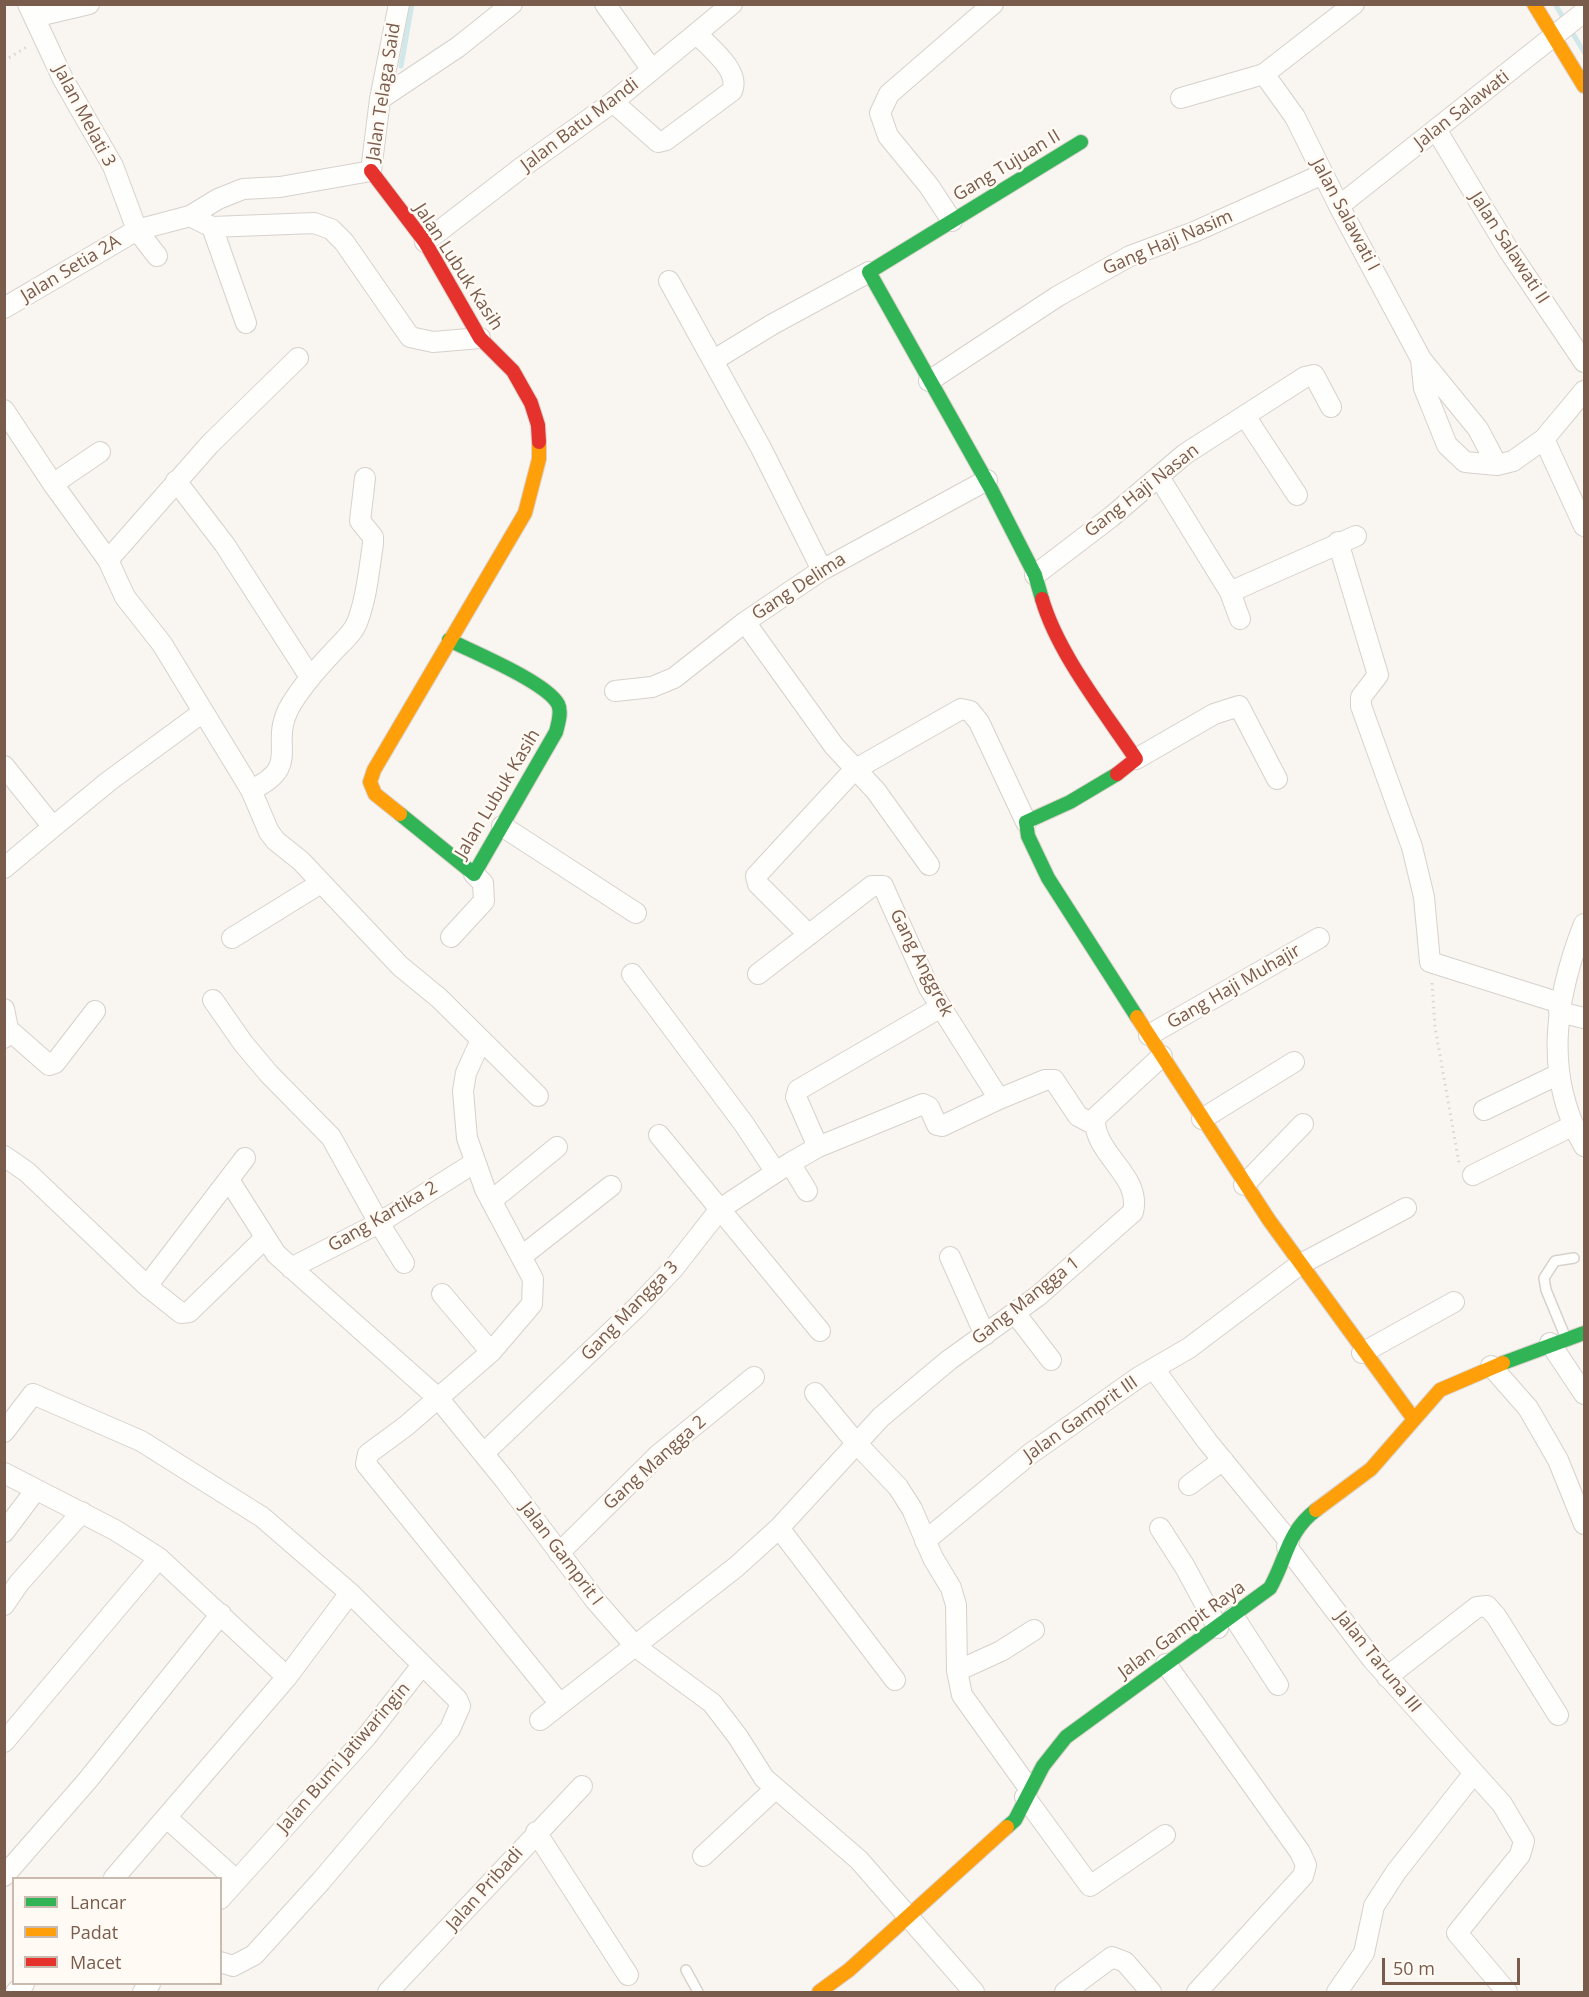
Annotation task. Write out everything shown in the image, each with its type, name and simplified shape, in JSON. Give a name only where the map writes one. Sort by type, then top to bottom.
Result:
[{"type":"street","points":[[31,11],[89,4]]},
{"type":"street","name":"Jalan Telaga Said","points":[[137,230],[190,216],[218,199],[243,189],[280,187],[371,171],[380,99],[399,4]]},
{"type":"street","points":[[380,99],[458,47],[512,4]]},
{"type":"street","points":[[605,4],[652,70]]},
{"type":"street","name":"Jalan Batu Mandi","points":[[425,242],[613,102],[732,4]]},
{"type":"street","points":[[952,221],[929,186],[888,136],[880,114],[889,94],[993,4]]},
{"type":"street","points":[[1181,98],[1264,74],[1354,4]]},
{"type":"street","points":[[1534,4],[1558,34],[1584,86]]},
{"type":"street","name":"Jalan Melati 3","points":[[31,11],[43,38],[112,166],[137,230],[157,256]]},
{"type":"street","name":"Jalan Salawati","points":[[1339,206],[1583,14]]},
{"type":"street","points":[[613,102],[658,142],[666,140],[732,91],[734,82],[731,72],[697,34]]},
{"type":"street","name":"Jalan Salawati I","points":[[1264,74],[1295,117],[1339,206],[1422,359],[1478,429],[1497,465]]},
{"type":"street","name":"Jalan Salawati II","points":[[1437,131],[1509,251],[1584,362]]},
{"type":"street","name":"Gang Tujuan II","points":[[870,272],[1081,142]]},
{"type":"street","name":"Jalan Lubuk Kasih","points":[[371,171],[425,242],[480,338],[513,371],[531,403],[538,425],[539,459],[525,513],[449,640],[406,719],[374,770],[370,782],[375,794],[474,874],[556,732],[560,717],[558,705],[545,690],[449,640]]},
{"type":"street","name":"Gang Haji Nasim","points":[[928,381],[1058,296],[1130,256],[1194,232],[1323,174]]},
{"type":"street","points":[[190,216],[212,227],[314,223],[331,228],[344,242],[410,337],[434,342],[480,338]]},
{"type":"street","points":[[212,227],[246,323]]},
{"type":"street","name":"Jalan Setia 2A","points":[[4,309],[137,230]]},
{"type":"street","points":[[714,360],[772,324],[870,272],[928,381],[987,480],[1035,575],[1046,613],[1067,653],[1136,759]]},
{"type":"street","points":[[669,281],[714,360],[822,570]]},
{"type":"street","points":[[108,560],[210,444],[298,358]]},
{"type":"street","name":"Jalan Salawati I","points":[[1422,359],[1424,388],[1448,445],[1465,462],[1497,465],[1513,461],[1544,439],[1584,391]]},
{"type":"street","name":"Gang Haji Nasan","points":[[1035,575],[1185,454],[1309,375],[1314,375],[1331,407]]},
{"type":"street","points":[[1245,416],[1297,495]]},
{"type":"street","points":[[7,419],[108,560],[125,597],[162,644],[251,790],[276,841],[301,861],[400,966],[439,998],[538,1096]]},
{"type":"street","points":[[1544,439],[1584,526]]},
{"type":"street","points":[[53,484],[100,452]]},
{"type":"street","points":[[1159,477],[1230,592],[1240,619]]},
{"type":"street","points":[[251,790],[270,781],[279,769],[283,758],[283,729],[288,711],[310,677],[357,623],[373,544],[373,537],[360,521],[365,478]]},
{"type":"street","name":"Gang Delima","points":[[615,691],[652,687],[674,678],[745,622],[822,570],[987,480]]},
{"type":"street","points":[[176,481],[225,545],[310,677]]},
{"type":"street","points":[[1230,592],[1347,539],[1378,675],[1361,697],[1361,706],[1412,847],[1424,897],[1430,962],[1560,1007],[1584,1018]]},
{"type":"street","points":[[745,622],[834,746],[876,791],[929,865]]},
{"type":"street","points":[[1026,822],[1055,811],[1110,780],[1136,759],[1215,714],[1239,706],[1277,779]]},
{"type":"street","points":[[809,935],[758,884],[756,876],[854,770],[961,709],[970,711],[979,722],[1026,822],[1028,836],[1048,878],[1244,1185],[1362,1353],[1413,1418]]},
{"type":"street","points":[[4,868],[109,781],[203,712]]},
{"type":"street","points":[[4,766],[53,827]]},
{"type":"street","points":[[502,826],[636,913]]},
{"type":"street","points":[[451,937],[484,901],[483,883],[474,874]]},
{"type":"street","points":[[232,938],[321,884]]},
{"type":"street","name":"Gang Anggrek","points":[[758,974],[872,886],[883,886],[941,1007],[999,1099]]},
{"type":"street","points":[[1584,924],[1560,1007],[1557,1076],[1572,1126],[1584,1146]]},
{"type":"street","name":"Gang Haji Muhajir","points":[[1149,1035],[1319,938]]},
{"type":"street","points":[[632,974],[744,1124],[807,1191]]},
{"type":"street","points":[[213,1000],[243,1043],[269,1074],[331,1137],[404,1263]]},
{"type":"street","points":[[818,1147],[796,1097],[798,1090],[941,1007]]},
{"type":"street","points":[[6,1025],[49,1065],[55,1063],[95,1011]]},
{"type":"street","points":[[481,1040],[466,1073],[463,1091],[467,1138],[474,1163],[491,1201],[533,1280],[532,1304],[491,1352],[439,1399],[368,1454],[366,1464],[560,1704]]},
{"type":"street","points":[[999,1099],[1045,1080],[1054,1080],[1078,1116],[1095,1125],[1098,1113],[1162,1056]]},
{"type":"street","points":[[1202,1119],[1294,1062]]},
{"type":"street","points":[[1484,1110],[1557,1076]]},
{"type":"street","name":"Gang Mangga 3","points":[[484,1453],[674,1269],[720,1209],[783,1167],[818,1147],[923,1104],[929,1107],[938,1125],[942,1126],[999,1099]]},
{"type":"street","points":[[1244,1185],[1303,1124]]},
{"type":"street","name":"Gang Mangga 1","points":[[540,1720],[736,1567],[779,1528],[881,1417],[948,1360],[1038,1296],[1133,1212],[1136,1200],[1131,1185],[1097,1134],[1095,1125]]},
{"type":"street","points":[[1473,1175],[1572,1126]]},
{"type":"street","points":[[659,1135],[820,1331]]},
{"type":"street","points":[[491,1201],[557,1147]]},
{"type":"street","points":[[4,1156],[27,1172],[172,1309],[181,1313],[189,1312],[264,1239]]},
{"type":"street","points":[[147,1286],[245,1158]]},
{"type":"street","name":"Gang Kartika 2","points":[[291,1268],[379,1223],[474,1163]]},
{"type":"street","name":"Jalan Gamprit I","points":[[229,1180],[264,1239],[291,1268],[439,1399],[484,1453],[559,1553],[636,1647],[712,1703],[738,1737],[756,1768],[775,1789],[859,1860],[974,1992]]},
{"type":"street","points":[[522,1256],[611,1186]]},
{"type":"street","points":[[1154,1369],[1189,1348],[1299,1265],[1406,1208]]},
{"type":"street","points":[[950,1257],[985,1335]]},
{"type":"street","points":[[442,1294],[491,1352]]},
{"type":"street","points":[[1362,1353],[1454,1302]]},
{"type":"street","points":[[1016,1313],[1051,1360]]},
{"type":"street","name":"Jalan Gampit Raya","points":[[819,1992],[849,1970],[907,1915],[957,1875],[1015,1820],[1026,1792],[1044,1760],[1066,1737],[1270,1588],[1278,1574],[1288,1544],[1302,1521],[1371,1469],[1413,1418],[1440,1390],[1491,1366],[1584,1333]]},
{"type":"street","points":[[1558,1341],[1584,1394]]},
{"type":"street","points":[[1491,1366],[1528,1408],[1558,1460],[1584,1524]]},
{"type":"street","name":"Jalan Gamprit III","points":[[925,1541],[1030,1454],[1154,1369],[1288,1544]]},
{"type":"street","name":"Gang Mangga 2","points":[[559,1553],[658,1455],[754,1377]]},
{"type":"street","points":[[815,1393],[857,1444],[898,1487],[915,1516],[925,1541],[951,1588],[956,1605],[957,1671],[966,1702],[1090,1886],[1165,1835]]},
{"type":"street","name":"Jalan Bumi Jatiwaringin","points":[[4,1432],[33,1394],[141,1441],[262,1517],[350,1593],[422,1665],[367,1736],[222,1897]]},
{"type":"street","points":[[1189,1485],[1223,1460]]},
{"type":"street","points":[[4,1473],[35,1491],[82,1512],[159,1558],[286,1677]]},
{"type":"street","points":[[4,1532],[35,1491]]},
{"type":"street","points":[[4,1605],[19,1583],[82,1512]]},
{"type":"street","points":[[779,1528],[895,1680]]},
{"type":"street","points":[[1160,1528],[1185,1567],[1226,1622],[1278,1685]]},
{"type":"street","name":"Jalan Taruna III","points":[[1288,1544],[1387,1677],[1502,1803],[1524,1840],[1513,1866],[1456,1933],[1507,1992]]},
{"type":"street","points":[[4,1742],[159,1558]]},
{"type":"street","points":[[115,1877],[286,1677],[350,1593]]},
{"type":"street","points":[[1387,1677],[1477,1607],[1487,1606],[1496,1616],[1558,1715]]},
{"type":"street","points":[[4,1876],[87,1781],[221,1614]]},
{"type":"street","points":[[957,1671],[1001,1651],[1034,1630]]},
{"type":"street","points":[[1166,1664],[1300,1852],[1306,1865],[1304,1876],[1197,1992]]},
{"type":"street","points":[[222,1963],[233,1966],[254,1955],[321,1881],[450,1729],[460,1706],[457,1699],[422,1665]]},
{"type":"street","points":[[1337,1992],[1364,1953],[1374,1906],[1396,1872],[1473,1773]]},
{"type":"street","name":"Jalan Pribadi","points":[[388,1992],[536,1832],[582,1786]]},
{"type":"street","points":[[703,1856],[775,1789]]},
{"type":"street","points":[[166,1818],[236,1880]]},
{"type":"street","points":[[536,1832],[628,1975]]},
{"type":"street","points":[[1065,1992],[1112,1957],[1125,1962],[1151,1992]]},
{"type":"lane","points":[[1558,1341],[1544,1278],[1548,1269],[1555,1262],[1574,1258]]},
{"type":"lane","points":[[686,1970],[698,1992]]},
{"type":"path","points":[[4,61],[43,38]]},
{"type":"path","points":[[1430,962],[1435,1027],[1460,1167],[1466,1174],[1473,1175]]},
{"type":"waterway","points":[[401,66],[412,4]]},
{"type":"waterway","points":[[1555,4],[1584,52]]},
{"type":"traffic: fast","points":[[1042,599],[1035,575],[991,489],[869,272],[1081,142]]},
{"type":"traffic: fast","points":[[400,814],[474,874],[556,732],[560,711],[551,695],[525,677],[449,640]]},
{"type":"traffic: fast","points":[[1117,774],[1070,802],[1026,822],[1028,836],[1048,878],[1137,1017]]},
{"type":"traffic: fast","points":[[1503,1363],[1584,1333]]},
{"type":"traffic: fast","points":[[1007,1827],[1015,1820],[1043,1766],[1066,1737],[1270,1588],[1293,1536],[1306,1518],[1316,1510]]},
{"type":"traffic: slow","points":[[1534,4],[1584,86]]},
{"type":"traffic: slow","points":[[400,814],[375,794],[370,782],[374,770],[525,513],[539,459],[539,442]]},
{"type":"traffic: slow","points":[[1137,1017],[1269,1220],[1413,1418]]},
{"type":"traffic: slow","points":[[1316,1510],[1371,1469],[1440,1390],[1503,1363]]},
{"type":"traffic: slow","points":[[819,1992],[849,1970],[1007,1827]]},
{"type":"traffic: jam","points":[[371,171],[425,242],[480,338],[513,371],[531,403],[538,425],[539,442]]},
{"type":"traffic: jam","points":[[1042,599],[1049,620],[1070,661],[1136,759],[1117,774]]}]
